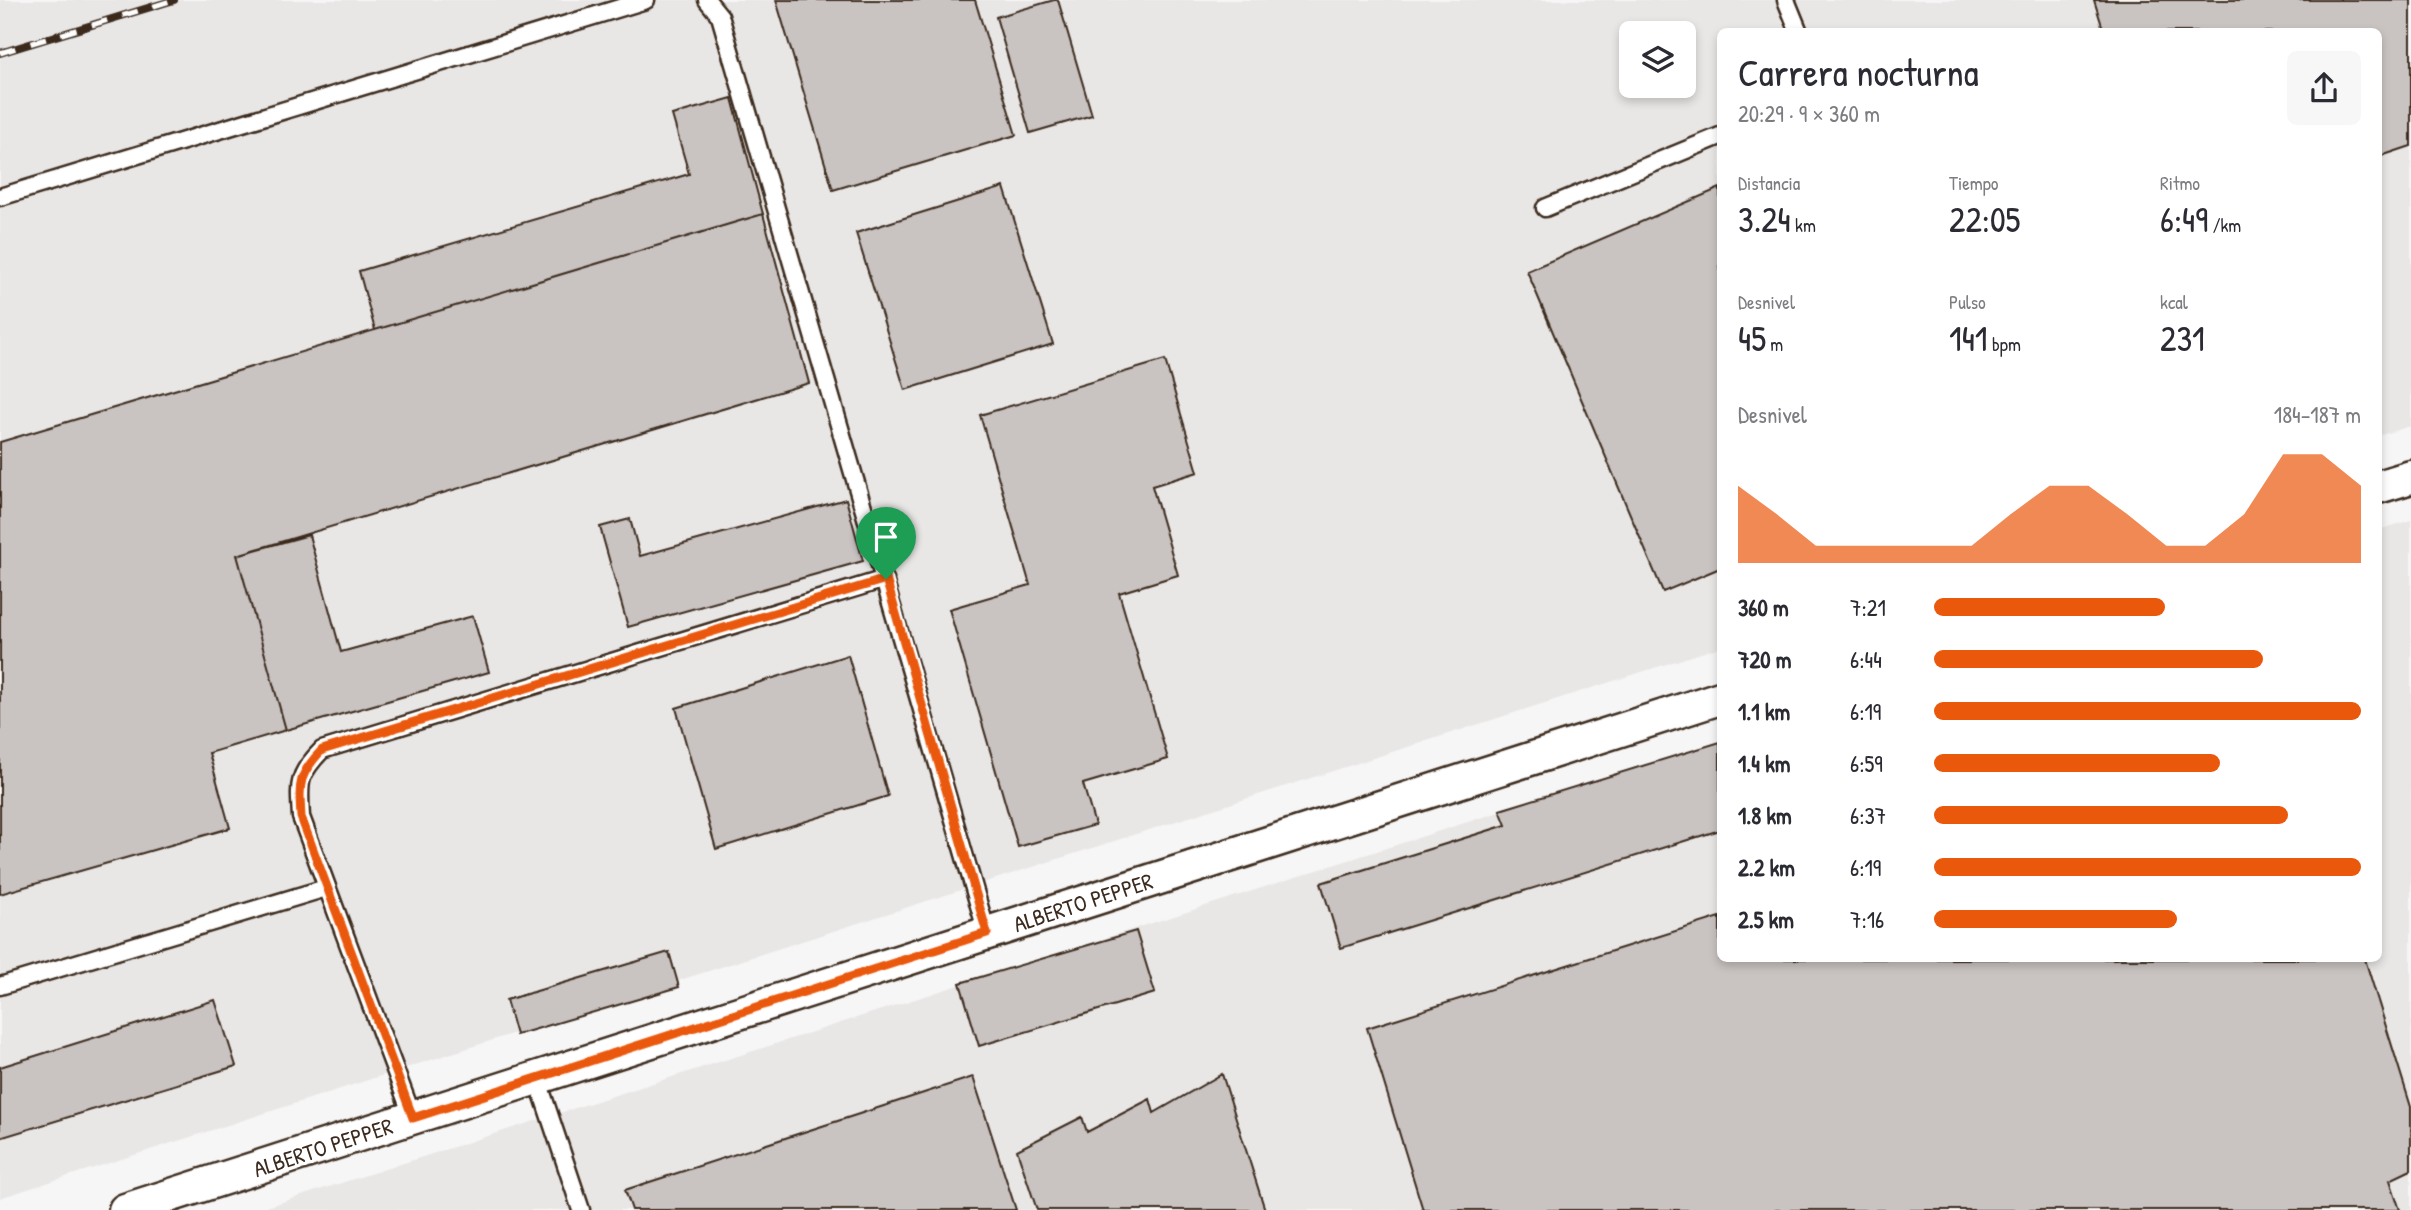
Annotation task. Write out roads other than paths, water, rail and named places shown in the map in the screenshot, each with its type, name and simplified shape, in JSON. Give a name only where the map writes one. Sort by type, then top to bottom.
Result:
[{"type":"street","points":[[2382,486],[2411,477]]},
{"type":"street","name":"ALBERTO PEPPER","points":[[125,1210],[1717,699]]},
{"type":"lane","points":[[0,197],[646,0]]},
{"type":"lane","points":[[707,0],[720,16],[987,933]]},
{"type":"lane","points":[[1786,0],[1797,28]]},
{"type":"lane","points":[[1545,208],[1717,137]]},
{"type":"lane","points":[[413,1118],[301,817],[300,791],[304,769],[322,750],[886,579]]},
{"type":"lane","points":[[0,986],[326,888]]},
{"type":"lane","points":[[537,1078],[580,1210]]},
{"type":"railway","points":[[0,53],[174,0]]}]
